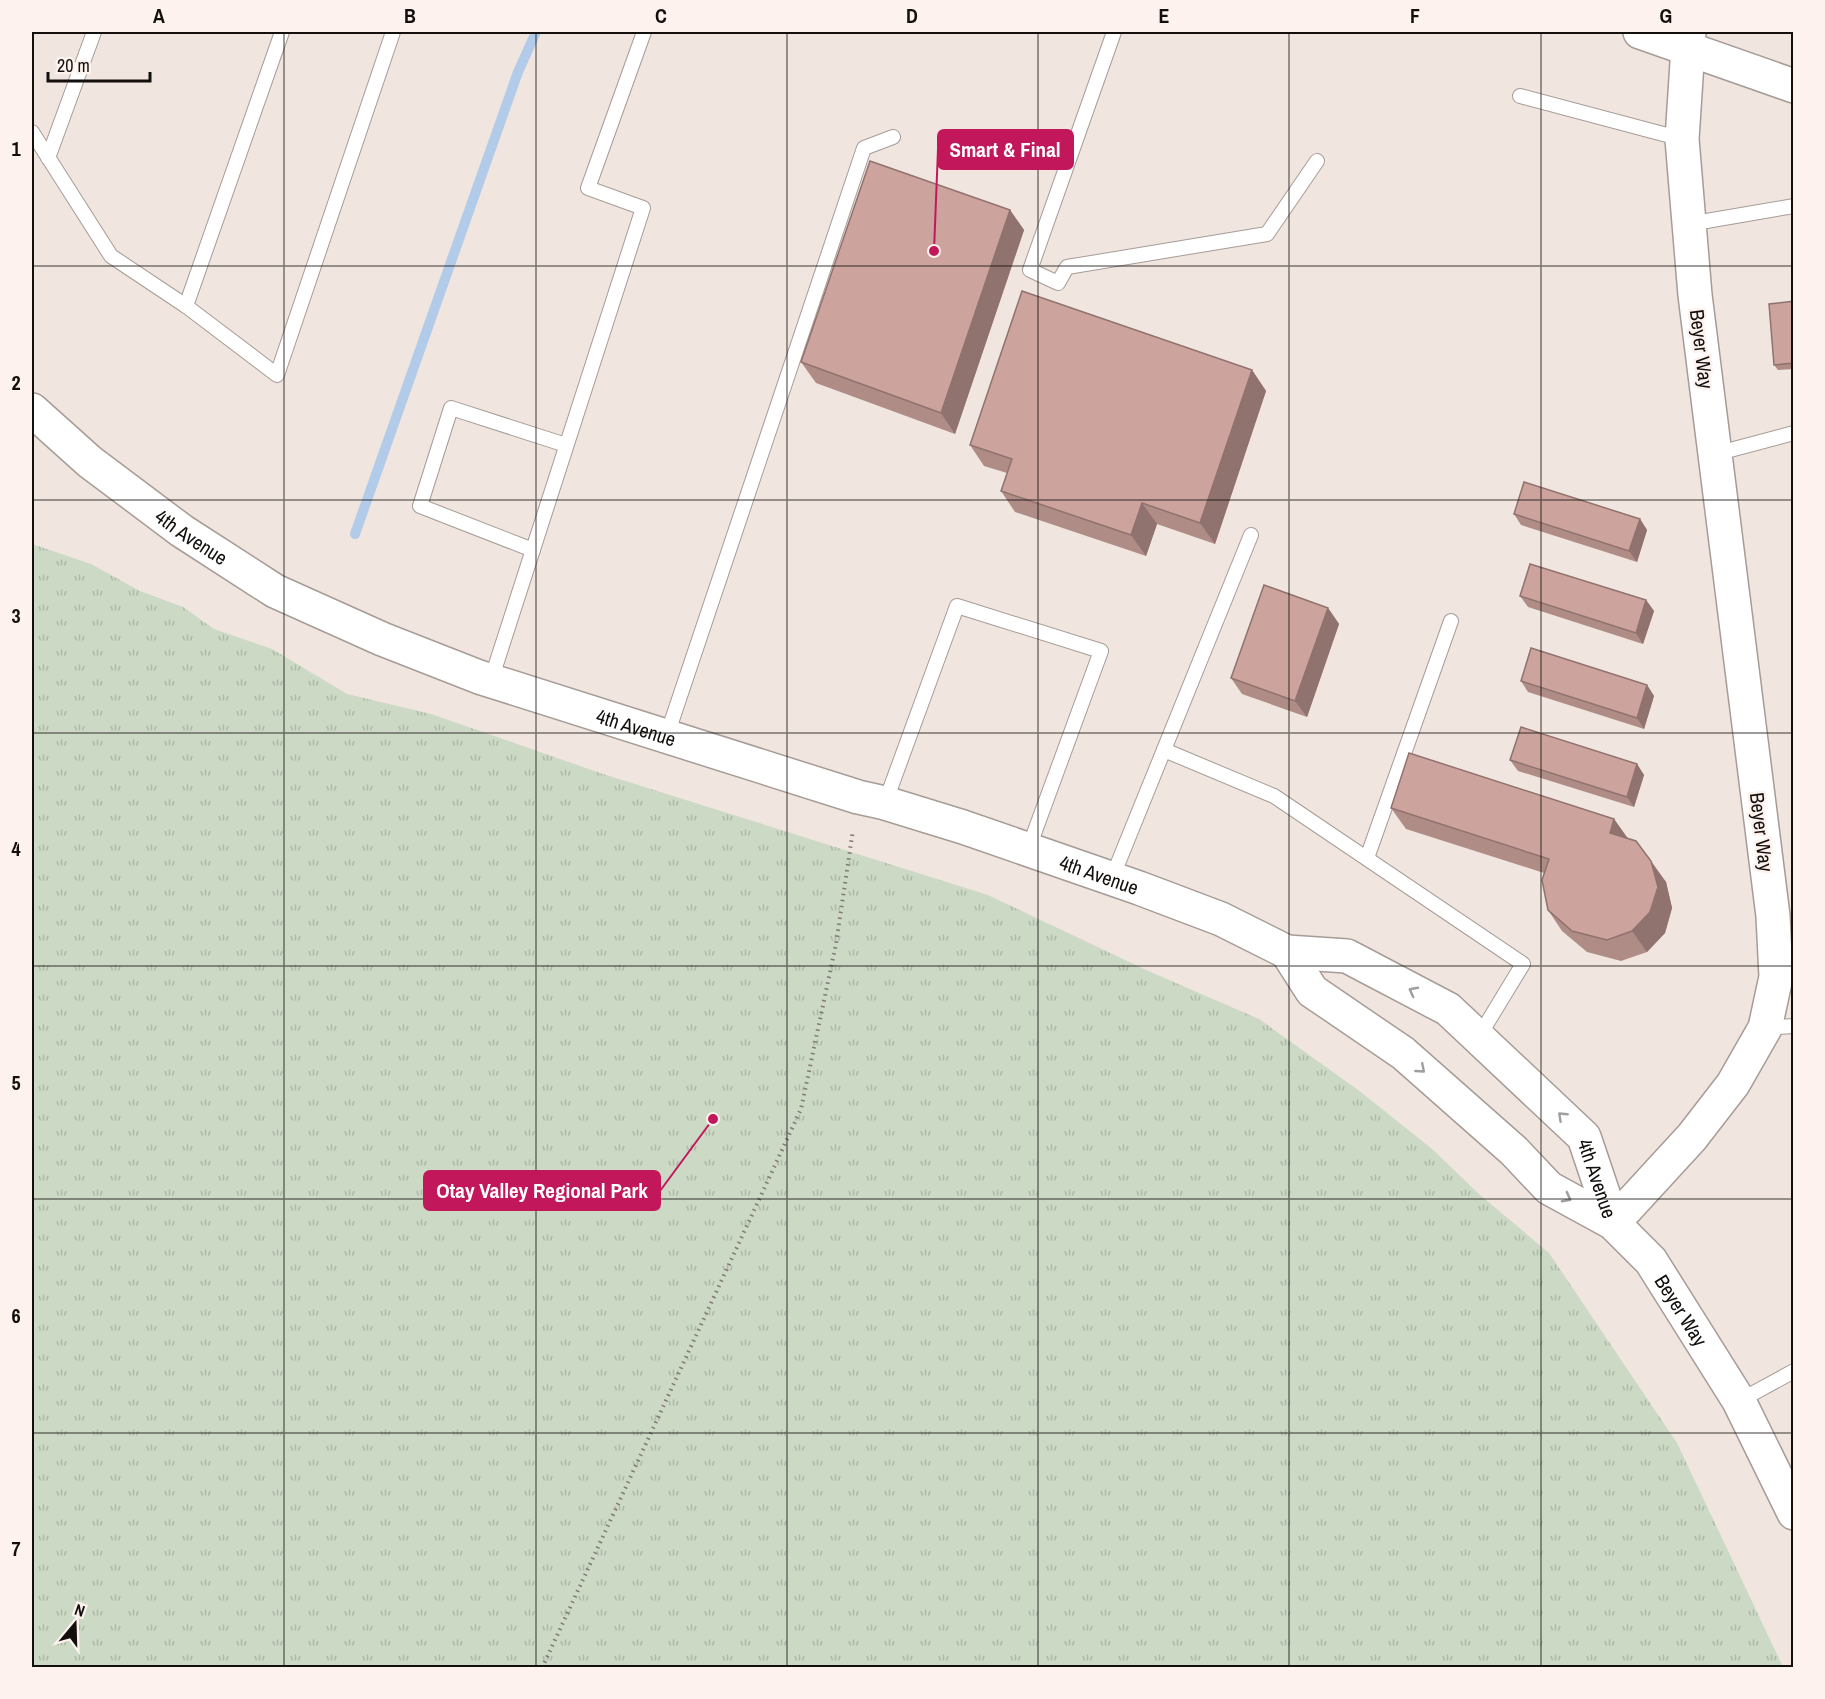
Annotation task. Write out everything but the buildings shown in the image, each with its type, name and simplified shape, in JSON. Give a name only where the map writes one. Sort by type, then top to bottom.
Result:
[{"type":"main road","points":[[1640,32],[1688,39],[1794,86]]},
{"type":"main road","name":"Beyer Way","points":[[1688,39],[1682,139],[1689,224],[1715,454],[1773,916],[1779,1027],[1692,1137],[1613,1223],[1651,1261],[1739,1401],[1794,1512]]},
{"type":"main road","name":"4th Avenue","points":[[32,410],[90,462],[173,524],[275,591],[382,639],[491,680],[1112,878],[1221,920],[1287,952],[1347,956],[1448,1009],[1584,1137],[1613,1223]]},
{"type":"main road","name":"4th Avenue","points":[[1287,952],[1312,991],[1402,1053],[1514,1151],[1549,1188],[1613,1223]]},
{"type":"lane","points":[[48,158],[94,32]]},
{"type":"lane","points":[[186,306],[282,32]]},
{"type":"lane","points":[[32,132],[111,256],[186,306],[277,375],[393,32]]},
{"type":"lane","points":[[491,680],[643,208],[588,188],[644,32]]},
{"type":"lane","points":[[1114,32],[1030,270],[1058,283],[1067,267],[1267,234],[1317,161]]},
{"type":"lane","points":[[1520,96],[1682,139]]},
{"type":"lane","points":[[667,735],[864,148],[893,137]]},
{"type":"lane","points":[[1689,224],[1794,206]]},
{"type":"lane","points":[[533,550],[420,506],[451,408],[566,445]]},
{"type":"lane","points":[[1715,454],[1794,433]]},
{"type":"lane","points":[[1112,878],[1251,535]]},
{"type":"lane","points":[[871,800],[957,606],[1101,651],[1028,850]]},
{"type":"lane","points":[[1367,858],[1451,621]]},
{"type":"lane","points":[[1164,750],[1274,796],[1523,964],[1478,1038]]},
{"type":"lane","points":[[1739,1401],[1794,1371]]},
{"type":"path","points":[[542,1668],[801,1109],[836,944],[871,800]]},
{"type":"green space","points":[[32,544],[91,564],[140,591],[183,607],[214,629],[272,649],[347,694],[431,714],[603,774],[988,895],[1146,970],[1259,1019],[1358,1090],[1431,1148],[1479,1194],[1549,1253],[1677,1443],[1783,1667],[32,1667]]},
{"type":"waterway","points":[[355,534],[518,72],[536,32]]},
{"type":"place","name":"Smart & Final","points":[[934,251]]},
{"type":"place","name":"Otay Valley Regional Park","points":[[713,1119]]}]
